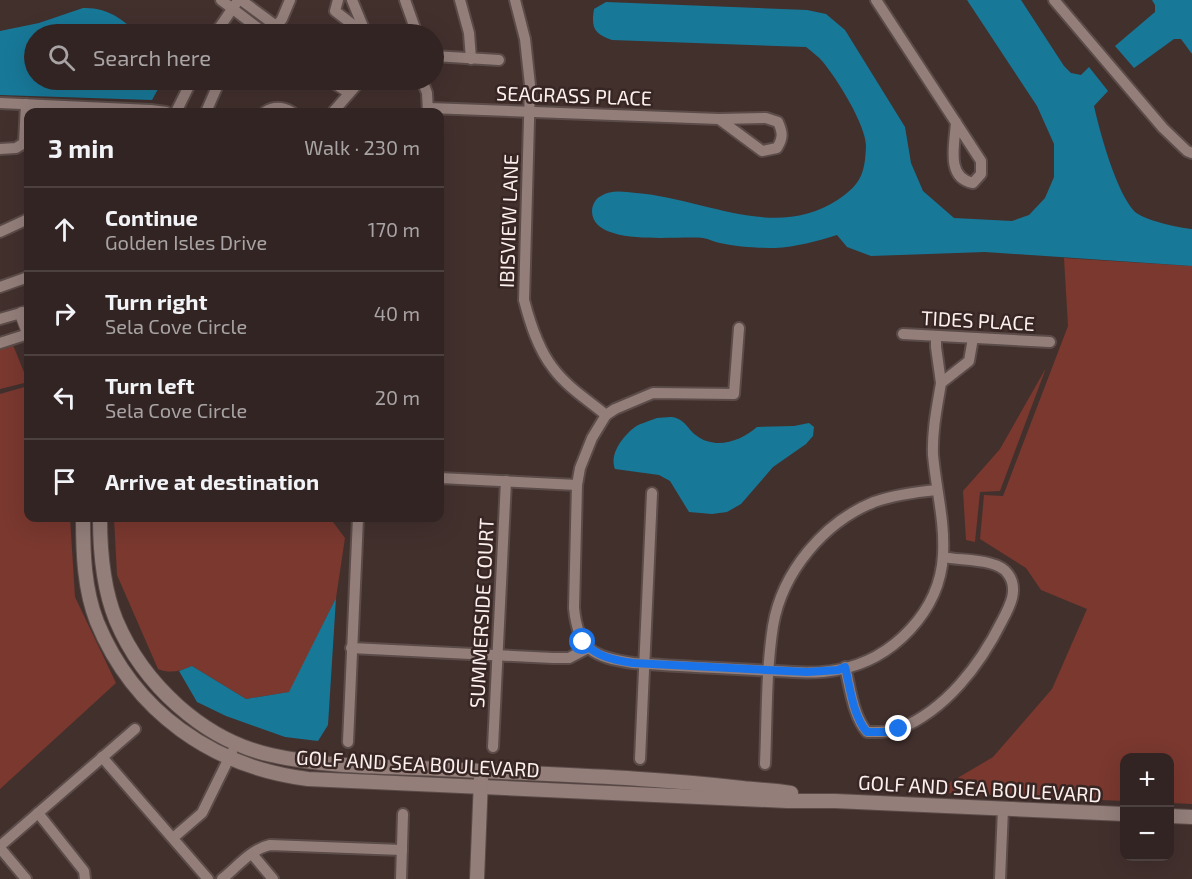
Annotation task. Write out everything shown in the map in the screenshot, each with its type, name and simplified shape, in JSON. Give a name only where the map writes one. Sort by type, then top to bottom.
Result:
[{"type":"street","points":[[221,0],[237,3],[262,24]]},
{"type":"street","points":[[277,24],[290,0]]},
{"type":"street","points":[[338,0],[335,10],[353,24]]},
{"type":"street","points":[[352,0],[362,24]]},
{"type":"street","points":[[405,0],[413,24]]},
{"type":"street","points":[[460,0],[469,33],[471,59]]},
{"type":"street","name":"IBISVIEW LANE","points":[[515,0],[525,39],[530,85],[524,300],[530,326],[553,368],[606,415]]},
{"type":"street","points":[[876,0],[956,122],[981,161],[981,174],[973,183],[965,182],[956,173],[954,165],[956,122]]},
{"type":"street","points":[[1054,0],[1163,128],[1192,153]]},
{"type":"street","points":[[222,24],[237,3]]},
{"type":"street","points":[[444,57],[499,60]]},
{"type":"street","points":[[178,108],[187,90]]},
{"type":"street","points":[[208,108],[216,90]]},
{"type":"street","points":[[336,108],[349,90]]},
{"type":"street","points":[[426,90],[429,108]]},
{"type":"street","points":[[0,103],[88,108]]},
{"type":"street","name":"SEAGRASS PLACE","points":[[444,110],[529,111],[719,119],[766,118],[778,122],[783,133],[781,142],[777,148],[762,151],[719,119]]},
{"type":"street","points":[[0,149],[24,146]]},
{"type":"street","points":[[0,232],[24,221]]},
{"type":"street","points":[[0,287],[24,278]]},
{"type":"street","points":[[0,319],[24,312]]},
{"type":"street","points":[[739,328],[734,394],[653,393],[615,408],[606,415],[592,438],[580,468],[577,485],[574,608],[576,628],[588,648],[611,659],[645,664],[807,672],[838,670],[871,659],[902,639],[928,607],[939,581],[943,557],[942,514],[937,490],[934,441],[934,418],[941,383],[936,336]]},
{"type":"street","name":"TIDES PLACE","points":[[903,334],[1050,342]]},
{"type":"street","points":[[0,343],[24,335]]},
{"type":"street","points":[[941,383],[969,361],[973,338]]},
{"type":"street","points":[[444,478],[577,485]]},
{"type":"street","name":"SUMMERSIDE COURT","points":[[493,747],[506,481]]},
{"type":"street","points":[[765,764],[773,624],[792,577],[808,551],[837,523],[875,502],[899,495],[937,490]]},
{"type":"street","points":[[640,759],[652,493]]},
{"type":"street","name":"GOLF AND SEA BOULEVARD","points":[[83,522],[89,594],[97,621],[116,657],[137,688],[160,713],[186,734],[229,758],[279,775],[308,779],[776,801],[835,801],[1120,814]]},
{"type":"street","name":"GOLF AND SEA BOULEVARD","points":[[100,522],[102,561],[108,593],[116,620],[134,654],[154,682],[176,704],[198,721],[236,743],[269,755],[296,760],[698,782],[788,792],[835,801]]},
{"type":"street","points":[[348,742],[358,522]]},
{"type":"street","points":[[845,667],[855,705],[863,728],[867,732],[899,729],[920,718],[938,705],[973,671],[991,644],[1011,605],[1014,587],[1008,573],[999,566],[982,561],[943,557]]},
{"type":"street","points":[[351,648],[497,656],[569,657],[588,648]]},
{"type":"street","points":[[26,879],[0,847],[135,729]]},
{"type":"street","points":[[173,838],[202,813],[236,743]]},
{"type":"street","points":[[102,757],[208,879]]},
{"type":"street","points":[[477,879],[481,771]]},
{"type":"street","points":[[1000,879],[1003,809]]},
{"type":"street","points":[[38,813],[84,871],[85,879]]},
{"type":"street","points":[[400,879],[404,814]]},
{"type":"street","points":[[1174,816],[1192,817]]},
{"type":"street","points":[[222,879],[261,847],[270,845],[402,850]]},
{"type":"street","points":[[252,854],[273,879]]},
{"type":"shaded area","points":[[1064,258],[1192,266],[1192,804],[1174,803],[1174,753],[1120,753],[1120,801],[945,793],[944,786],[993,757],[1052,689],[1087,609],[1041,590],[1026,568],[980,539],[984,495],[1003,496],[1068,326]]},
{"type":"shaded area","points":[[13,345],[24,372],[24,383],[0,389],[0,349]]},
{"type":"shaded area","points":[[1046,368],[1000,491],[980,492],[975,542],[966,540],[963,491],[1000,449]]},
{"type":"shaded area","points":[[24,387],[24,522],[70,522],[75,597],[116,683],[0,789],[0,394]]},
{"type":"shaded area","points":[[114,522],[333,522],[345,538],[336,598],[290,692],[246,699],[192,666],[175,671],[158,669],[117,575]]},
{"type":"water","points":[[967,0],[1021,0],[1064,66],[1071,73],[1081,75],[1089,67],[1108,91],[1094,106],[1115,176],[1127,202],[1134,211],[1145,217],[1192,229],[1192,266],[985,252],[871,256],[847,247],[837,235],[775,248],[718,243],[703,238],[621,235],[606,230],[596,223],[592,211],[595,202],[599,197],[614,192],[662,196],[739,214],[765,217],[790,217],[815,211],[839,199],[857,183],[863,171],[866,146],[861,126],[836,79],[823,62],[806,47],[612,40],[598,33],[593,21],[594,9],[606,2],[807,10],[826,14],[845,30],[905,127],[911,163],[923,191],[954,218],[1012,221],[1029,215],[1045,198],[1054,177],[1054,144],[1037,106]]},
{"type":"water","points":[[1152,0],[1192,0],[1192,54],[1181,39],[1174,39],[1134,68],[1115,46],[1155,12]]},
{"type":"water","points":[[83,8],[92,8],[114,15],[127,24],[34,24]]},
{"type":"water","points":[[24,26],[24,90],[158,90],[152,100],[0,95],[0,31]]},
{"type":"water","points":[[657,418],[676,418],[704,440],[720,443],[736,440],[757,427],[794,426],[809,423],[814,427],[813,436],[806,444],[773,467],[741,504],[727,512],[712,514],[689,512],[670,481],[659,475],[615,469],[614,457],[626,435],[635,427]]},
{"type":"water","points":[[336,598],[328,725],[318,741],[285,737],[226,716],[197,702],[179,671],[192,666],[246,699],[289,692]]},
{"type":"route","points":[[583,642],[594,652],[611,659],[633,663],[807,672],[838,670],[845,667],[863,728],[867,732],[899,729]]}]
